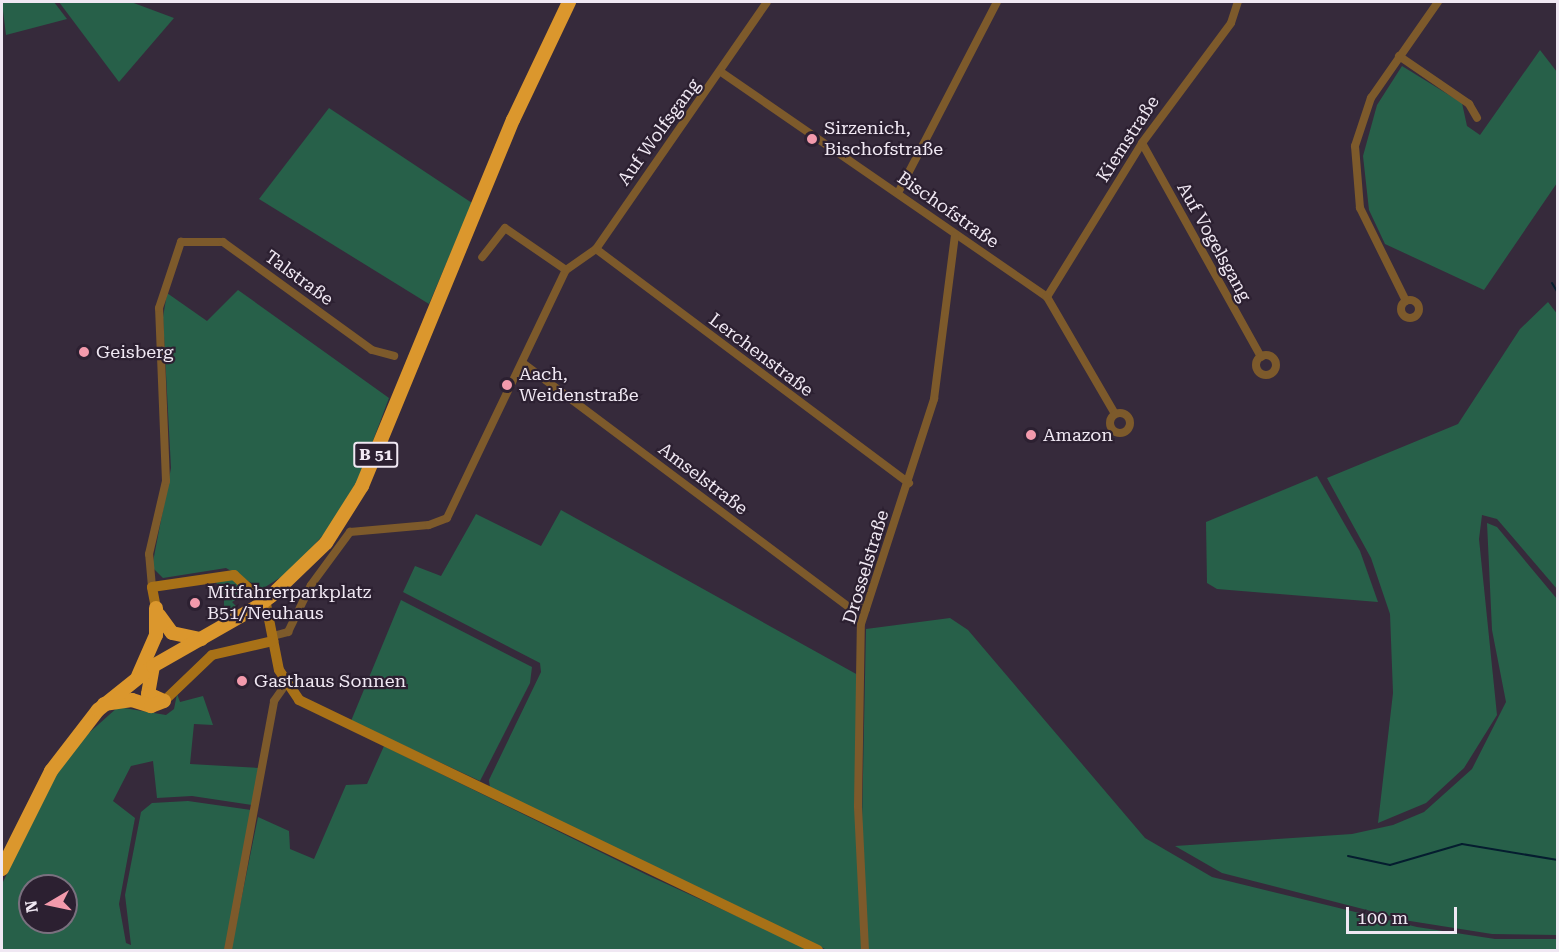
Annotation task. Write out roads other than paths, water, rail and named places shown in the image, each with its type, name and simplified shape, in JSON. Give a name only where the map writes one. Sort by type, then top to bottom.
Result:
[{"type":"highway","name":"B 51","points":[[2,869],[54,765],[104,704],[153,666],[258,606],[326,543],[362,486],[513,120],[569,2]]},
{"type":"highway","points":[[156,608],[167,629],[201,639]]},
{"type":"highway","points":[[138,676],[156,635],[156,608]]},
{"type":"highway","points":[[153,666],[148,694],[164,701]]},
{"type":"highway","points":[[104,704],[132,700],[151,706],[164,701]]},
{"type":"main road","points":[[156,608],[152,587],[234,575],[266,604],[285,685],[299,700],[818,951]]},
{"type":"main road","points":[[164,701],[212,655],[273,638]]},
{"type":"street","name":"Auf Wolfsgang","points":[[566,270],[596,249],[721,72],[767,2]]},
{"type":"street","points":[[898,193],[997,2]]},
{"type":"street","name":"Kiemstraße","points":[[1047,297],[1142,142],[1230,23],[1238,2]]},
{"type":"street","points":[[1406,301],[1363,217],[1354,163],[1367,107],[1399,56],[1438,2]]},
{"type":"street","points":[[1399,56],[1469,104],[1477,118]]},
{"type":"street","name":"Bischofstraße","points":[[721,72],[1047,297],[1115,414]]},
{"type":"street","name":"Auf Vogelsgang","points":[[1142,142],[1261,357]]},
{"type":"street","points":[[273,638],[288,632],[329,558],[350,532],[429,525],[447,519],[524,364],[566,270],[505,228],[482,257]]},
{"type":"street","name":"Drosselstraße","points":[[865,951],[858,806],[861,624],[909,483],[934,399],[955,235]]},
{"type":"street","name":"Talstraße","points":[[152,587],[149,554],[166,481],[159,308],[181,242],[223,242],[372,350],[394,356]]},
{"type":"street","name":"Lerchenstraße","points":[[596,249],[909,483]]},
{"type":"street","name":"Amselstraße","points":[[524,364],[849,608],[866,609]]},
{"type":"street","points":[[228,951],[257,808],[274,701],[285,685]]},
{"type":"waterway","points":[[1552,283],[1558,293]]},
{"type":"waterway","points":[[1348,856],[1390,865],[1462,844],[1558,860]]},
{"type":"place","name":"Sirzenich, Bischofstraße","points":[[812,139]]},
{"type":"place","name":"Geisberg","points":[[84,352]]},
{"type":"place","name":"Aach, Weidenstraße","points":[[507,385]]},
{"type":"place","name":"Amazon","points":[[1031,435]]},
{"type":"place","name":"Mitfahrerparkplatz B51/Neuhaus","points":[[195,603]]},
{"type":"place","name":"Gasthaus Sonnen","points":[[242,681]]}]
